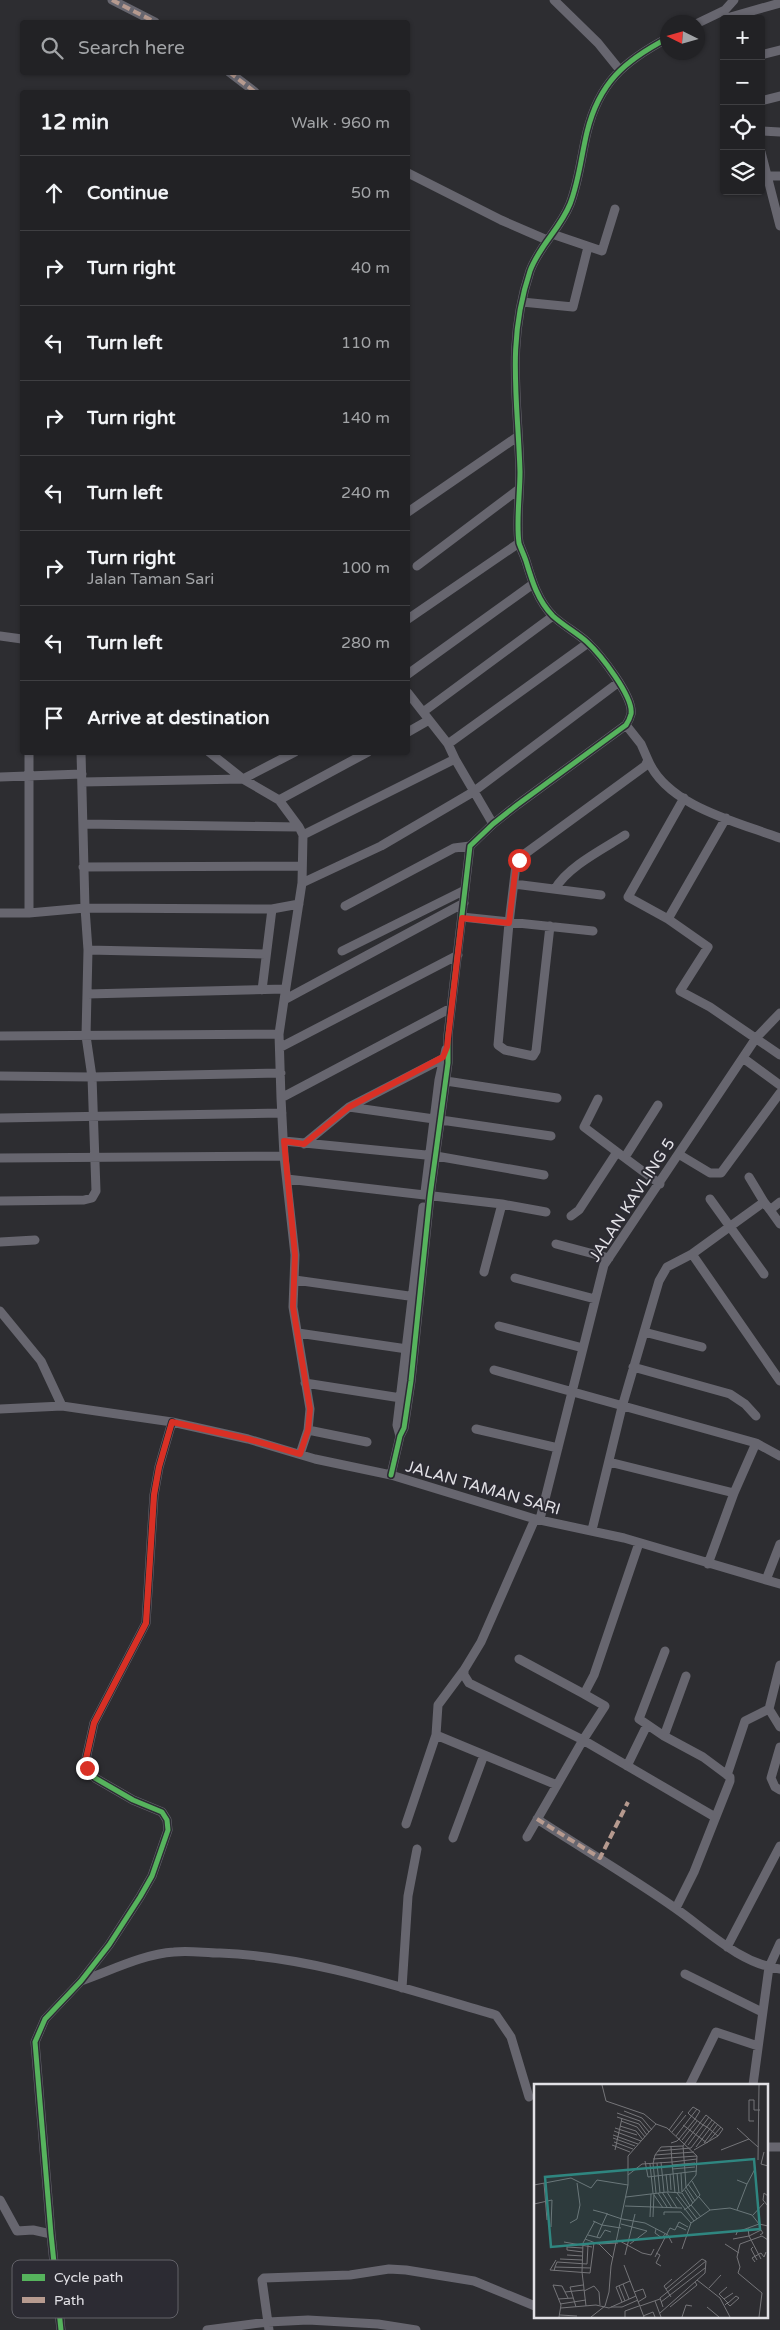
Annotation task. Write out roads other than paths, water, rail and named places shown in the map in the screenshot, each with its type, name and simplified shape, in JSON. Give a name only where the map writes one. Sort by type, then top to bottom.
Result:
[{"type":"street","points":[[112,0],[150,20]]},
{"type":"street","points":[[554,0],[598,43],[620,69]]},
{"type":"street","points":[[726,15],[734,0]]},
{"type":"street","points":[[730,15],[780,3]]},
{"type":"street","points":[[705,21],[720,18]]},
{"type":"street","points":[[345,906],[454,848],[470,846],[493,824],[626,725],[631,714],[629,699],[619,682],[588,643],[553,616],[537,594],[519,543],[520,489],[514,347],[530,270],[569,206],[579,178],[591,121],[602,94],[613,75],[631,60],[660,43]]},
{"type":"street","points":[[765,54],[780,50]]},
{"type":"street","points":[[233,75],[252,90]]},
{"type":"street","points":[[765,100],[780,96]]},
{"type":"street","points":[[765,131],[780,132]]},
{"type":"street","points":[[765,166],[780,223]]},
{"type":"street","points":[[410,174],[501,220],[550,237],[602,251],[615,209]]},
{"type":"street","points":[[768,176],[780,176]]},
{"type":"street","points":[[522,302],[573,307],[588,247]]},
{"type":"street","points":[[410,511],[517,437]]},
{"type":"street","points":[[417,566],[520,489]]},
{"type":"street","points":[[410,619],[519,543]]},
{"type":"street","points":[[410,673],[533,584]]},
{"type":"street","points":[[423,712],[553,616]]},
{"type":"street","points":[[0,636],[20,640]]},
{"type":"street","points":[[448,744],[588,643]]},
{"type":"street","points":[[302,883],[381,846],[473,792],[619,682]]},
{"type":"street","points":[[410,696],[448,744],[473,792],[493,824]]},
{"type":"street","points":[[410,731],[429,720]]},
{"type":"street","points":[[626,725],[641,744],[652,772],[695,807],[780,838]]},
{"type":"street","points":[[29,755],[29,913]]},
{"type":"street","points":[[0,1201],[67,1201],[92,1198],[96,1191],[92,1077],[86,1036],[88,950],[83,867],[81,755]]},
{"type":"street","points":[[214,755],[243,778],[280,800],[301,831],[302,883],[279,1034],[284,1156],[295,1255],[293,1307],[310,1409],[308,1430],[300,1454]]},
{"type":"street","points":[[0,777],[243,778],[288,755]]},
{"type":"street","points":[[280,800],[362,755]]},
{"type":"street","points":[[83,824],[301,831],[455,759]]},
{"type":"street","points":[[550,926],[536,1052],[533,1056],[502,1049],[498,1045],[509,923],[519,860],[641,770],[648,760]]},
{"type":"street","points":[[684,798],[628,896],[668,919],[708,947],[680,991],[759,1034],[780,1055]]},
{"type":"street","points":[[668,919],[726,818]]},
{"type":"street","points":[[556,889],[562,878],[573,869],[625,835]]},
{"type":"street","points":[[400,1436],[398,1425],[401,1398],[407,1380],[414,1326],[427,1196],[446,1057],[470,846]]},
{"type":"street","points":[[83,867],[302,866]]},
{"type":"street","points":[[514,884],[601,895]]},
{"type":"street","points":[[342,951],[465,890]]},
{"type":"street","points":[[284,1000],[464,903]]},
{"type":"street","points":[[0,913],[29,913],[85,908],[272,909],[299,904]]},
{"type":"street","points":[[262,990],[272,909]]},
{"type":"street","points":[[462,918],[593,931]]},
{"type":"street","points":[[88,950],[266,954]]},
{"type":"street","points":[[281,1047],[458,955]]},
{"type":"street","points":[[87,994],[285,989]]},
{"type":"street","points":[[281,1098],[451,1008]]},
{"type":"street","name":"JALAN KAVLING 5","points":[[406,1824],[436,1736],[438,1705],[464,1670],[481,1642],[538,1519],[558,1448],[602,1272],[609,1258],[759,1034],[780,1013]]},
{"type":"street","points":[[0,1036],[279,1034]]},
{"type":"street","points":[[437,1119],[446,1081],[446,1057]]},
{"type":"street","points":[[304,1144],[349,1107],[446,1057]]},
{"type":"street","points":[[743,1058],[780,1085]]},
{"type":"street","points":[[0,1076],[92,1077],[281,1073]]},
{"type":"street","points":[[446,1081],[557,1098]]},
{"type":"street","points":[[680,1154],[710,1173],[721,1173],[780,1093]]},
{"type":"street","points":[[598,1099],[584,1127],[660,1184]]},
{"type":"street","points":[[625,1157],[658,1105]]},
{"type":"street","points":[[349,1107],[551,1136]]},
{"type":"street","points":[[0,1118],[282,1113]]},
{"type":"street","points":[[284,1141],[432,1156],[544,1175]]},
{"type":"street","points":[[571,1216],[579,1210],[617,1152]]},
{"type":"street","points":[[0,1158],[284,1156]]},
{"type":"street","points":[[749,1177],[780,1224]]},
{"type":"street","points":[[287,1179],[502,1204],[546,1212]]},
{"type":"street","points":[[710,1199],[764,1274]]},
{"type":"street","points":[[592,1530],[622,1407],[658,1281],[667,1267],[692,1254],[764,1202]]},
{"type":"street","points":[[770,1210],[780,1202]]},
{"type":"street","points":[[484,1272],[502,1204]]},
{"type":"street","points":[[0,1242],[35,1240]]},
{"type":"street","points":[[556,1244],[609,1258]]},
{"type":"street","points":[[692,1254],[780,1381]]},
{"type":"street","points":[[515,1278],[595,1299]]},
{"type":"street","points":[[295,1280],[416,1297]]},
{"type":"street","points":[[0,1311],[41,1361],[62,1406]]},
{"type":"street","points":[[391,1475],[400,1436],[404,1428],[407,1349],[414,1326]]},
{"type":"street","points":[[500,1326],[583,1348]]},
{"type":"street","points":[[644,1332],[702,1348]]},
{"type":"street","points":[[298,1333],[407,1349]]},
{"type":"street","points":[[633,1367],[730,1394],[745,1404],[756,1416]]},
{"type":"street","points":[[494,1370],[756,1443],[780,1456]]},
{"type":"street","points":[[305,1383],[401,1398]]},
{"type":"street","name":"JALAN TAMAN SARI","points":[[0,1409],[62,1406],[172,1422],[248,1439],[300,1454],[391,1475],[538,1519],[639,1542],[780,1584]]},
{"type":"street","points":[[53,2260],[35,2042],[45,2019],[80,1981],[109,1945],[140,1897],[152,1876],[168,1830],[167,1820],[162,1812],[133,1800],[95,1778],[87,1768],[86,1759],[94,1723],[146,1623],[154,1495],[159,1467],[172,1422]]},
{"type":"street","points":[[476,1429],[558,1448]]},
{"type":"street","points":[[308,1430],[367,1442]]},
{"type":"street","points":[[708,1564],[734,1493],[756,1443]]},
{"type":"street","points":[[609,1462],[734,1493]]},
{"type":"street","points":[[584,1694],[594,1675],[639,1542]]},
{"type":"street","points":[[766,1580],[780,1544]]},
{"type":"street","points":[[665,1651],[639,1719],[664,1736],[703,1757],[727,1775],[730,1781],[694,1872],[676,1908]]},
{"type":"street","points":[[520,1659],[604,1706],[527,1837]]},
{"type":"street","points":[[780,1665],[769,1709],[780,1727]]},
{"type":"street","points":[[464,1670],[464,1675],[469,1683],[583,1740],[715,1817]]},
{"type":"street","points":[[664,1736],[686,1676]]},
{"type":"street","points":[[727,1775],[745,1720],[769,1709]]},
{"type":"street","points":[[627,1766],[647,1725]]},
{"type":"street","points":[[436,1736],[557,1785]]},
{"type":"street","points":[[780,1747],[771,1778],[775,1787],[780,1790]]},
{"type":"street","points":[[453,1838],[484,1755]]},
{"type":"street","points":[[537,1819],[676,1908],[727,1948],[769,1967],[780,1969]]},
{"type":"street","points":[[727,1948],[778,1856],[780,1846]]},
{"type":"street","points":[[402,1988],[408,1896],[417,1849]]},
{"type":"street","points":[[753,2084],[769,1967],[780,1943]]},
{"type":"street","points":[[80,1981],[141,1960],[175,1951],[244,1954],[298,1961],[340,1970],[496,2015],[511,2037],[529,2097]]},
{"type":"street","points":[[685,1974],[762,2012]]},
{"type":"street","points":[[690,2084],[716,2032],[758,2046]]},
{"type":"street","points":[[769,2147],[780,2147]]},
{"type":"street","points":[[0,2200],[17,2231],[33,2230],[50,2234]]},
{"type":"street","points":[[268,2326],[262,2280],[264,2278],[350,2274],[389,2269],[474,2282],[534,2306]]},
{"type":"street","points":[[207,2330],[268,2326],[308,2320],[372,2324],[416,2330]]}]
